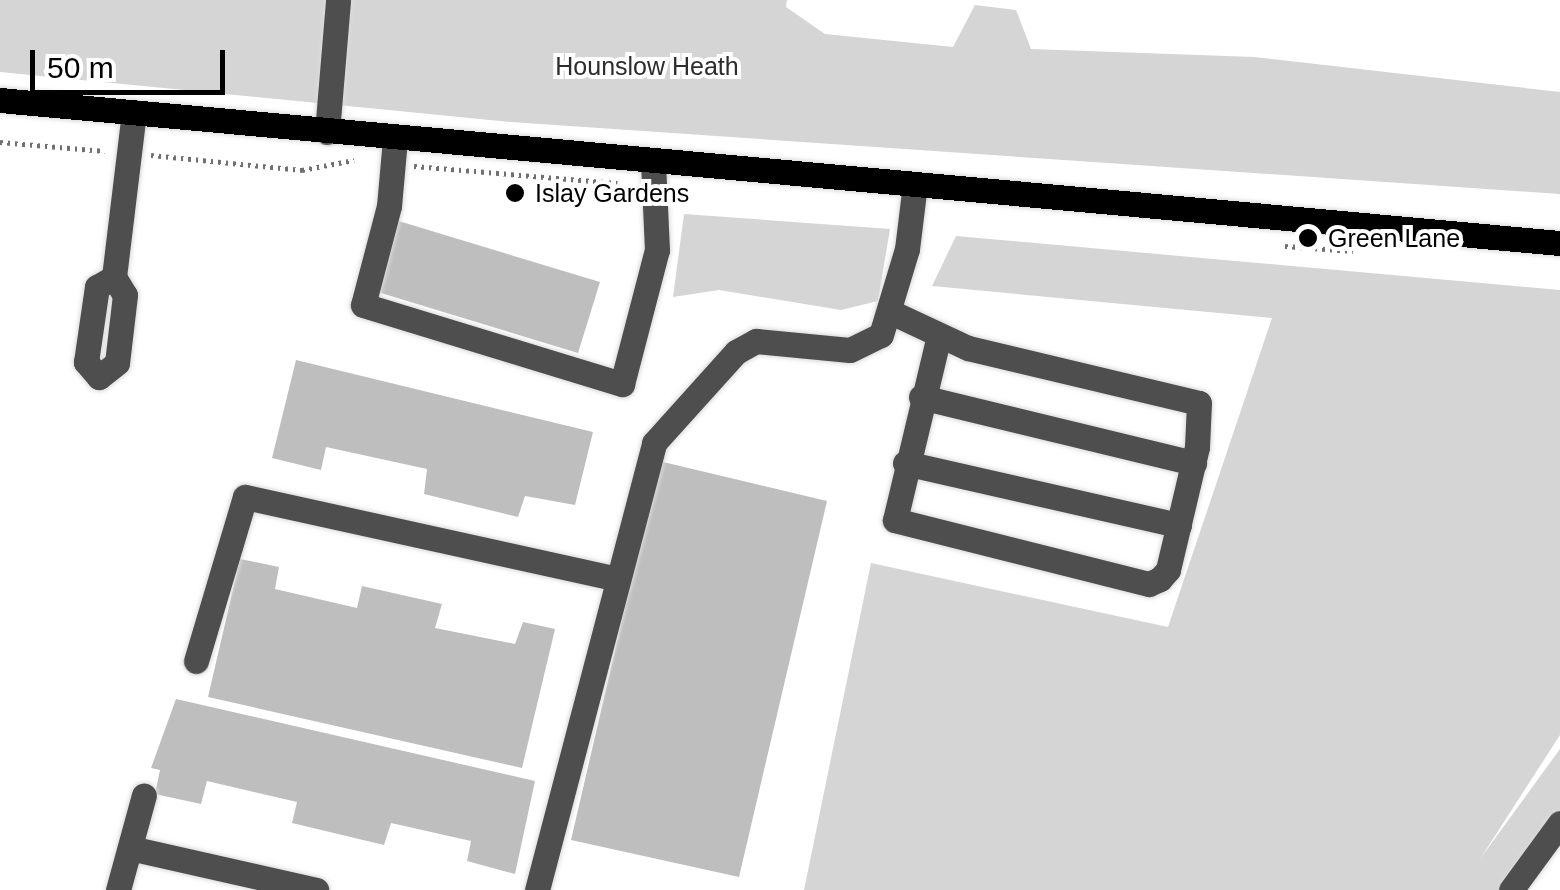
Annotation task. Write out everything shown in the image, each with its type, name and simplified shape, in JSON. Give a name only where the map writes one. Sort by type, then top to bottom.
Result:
[{"type":"main road","points":[[0,100],[327,132],[395,152],[653,171],[915,184],[1560,243]]},
{"type":"street","points":[[327,132],[338,0]]},
{"type":"street","points":[[114,277],[134,112]]},
{"type":"street","points":[[395,152],[362,305],[622,384],[657,250],[653,171]]},
{"type":"street","points":[[536,890],[614,578],[654,443],[736,352],[756,341],[778,340],[850,350],[882,335],[891,312],[915,184]]},
{"type":"street","points":[[891,312],[921,321],[939,336],[1199,403],[1194,462],[1168,570],[1149,584],[908,528],[895,520],[893,509],[939,336]]},
{"type":"street","points":[[921,398],[1194,462]]},
{"type":"street","points":[[904,463],[1179,524]]},
{"type":"street","points":[[196,661],[245,497],[614,578]]},
{"type":"street","points":[[118,890],[144,794]]},
{"type":"street","points":[[1515,889],[1560,823]]},
{"type":"street","points":[[130,848],[316,890]]},
{"type":"path","points":[[0,142],[302,170],[395,152],[611,185],[653,171]]},
{"type":"green space","name":"Hounslow Heath","points":[[0,0],[787,0],[786,7],[825,34],[953,47],[975,5],[1016,10],[1031,49],[1254,57],[1560,92],[1560,194],[511,122],[0,72]]},
{"type":"green space","points":[[684,214],[890,229],[878,301],[841,310],[719,290],[673,297]]},
{"type":"green space","points":[[956,236],[1560,290],[1560,735],[1480,859],[1560,749],[1560,810],[1499,890],[804,890],[871,563],[1168,627],[1272,318],[932,286]]},
{"type":"building","points":[[392,219],[600,282],[578,353],[371,290]]},
{"type":"building","points":[[296,360],[593,432],[575,505],[525,496],[518,517],[424,494],[427,469],[326,447],[321,470],[272,458]]},
{"type":"building","points":[[659,461],[827,501],[739,877],[571,840]]},
{"type":"building","points":[[240,559],[279,567],[275,589],[357,608],[362,586],[442,604],[435,628],[515,644],[523,622],[555,629],[522,768],[208,697]]},
{"type":"building","points":[[176,699],[535,781],[515,874],[467,861],[471,841],[391,823],[384,845],[292,823],[297,802],[207,781],[201,804],[155,794],[160,770],[151,768]]},
{"type":"place","name":"Islay Gardens","points":[[515,193]]},
{"type":"place","name":"Green Lane","points":[[1308,238]]}]
